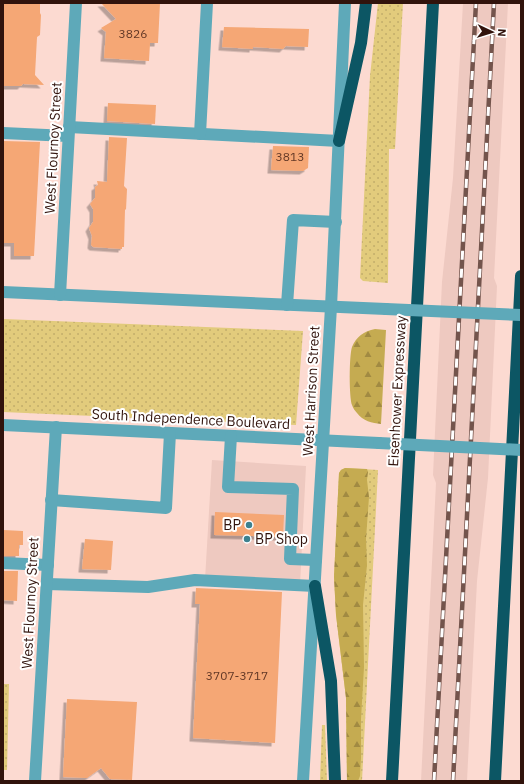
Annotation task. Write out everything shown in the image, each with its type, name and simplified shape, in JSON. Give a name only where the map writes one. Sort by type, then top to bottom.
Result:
[{"type":"highway","points":[[339,141],[361,43],[366,3]]},
{"type":"highway","name":"Eisenhower Expressway","points":[[392,781],[433,3]]},
{"type":"highway","points":[[495,781],[521,276]]},
{"type":"highway","points":[[315,586],[331,681],[335,781]]},
{"type":"street","name":"West Flournoy Street","points":[[60,295],[76,3]]},
{"type":"street","points":[[200,134],[208,3]]},
{"type":"street","name":"West Harrison Street","points":[[303,781],[336,222],[345,3]]},
{"type":"street","points":[[3,133],[68,132],[200,134],[339,141]]},
{"type":"street","points":[[287,305],[293,220],[336,222]]},
{"type":"street","points":[[3,292],[521,315]]},
{"type":"street","name":"South Independence Boulevard","points":[[3,425],[521,450]]},
{"type":"street","name":"West Flournoy Street","points":[[35,781],[56,427]]},
{"type":"street","points":[[52,500],[166,508],[170,433]]},
{"type":"street","points":[[231,436],[228,487],[293,489],[290,558],[316,560]]},
{"type":"street","points":[[3,562],[48,565]]},
{"type":"street","points":[[46,584],[148,587],[194,580],[315,586]]},
{"type":"shaded area","points":[[378,3],[403,3],[395,149],[389,149],[388,283],[363,281],[360,278],[370,76]]},
{"type":"shaded area","points":[[463,3],[508,3],[494,278],[497,286],[488,478],[477,581],[467,781],[421,781],[436,483],[433,475],[442,282],[453,178]]},
{"type":"shaded area","points":[[3,319],[303,331],[296,425],[3,412]]},
{"type":"shaded area","points":[[212,460],[306,466],[300,585],[205,580]]},
{"type":"shaded area","points":[[345,468],[378,470],[362,781],[347,781],[346,698],[336,615],[334,577],[339,473]]},
{"type":"shaded area","points":[[3,684],[9,684],[7,770],[3,770]]},
{"type":"shaded area","points":[[322,725],[325,725],[327,781],[320,781]]},
{"type":"green space","points":[[375,329],[386,330],[381,424],[368,421],[359,416],[352,406],[350,394],[352,347],[361,335],[367,331]]},
{"type":"green space","points":[[345,468],[367,469],[368,472],[367,480],[369,497],[366,539],[367,565],[363,605],[364,667],[361,719],[361,758],[360,776],[358,781],[347,781],[346,698],[336,615],[334,577],[339,473]]},
{"type":"building","points":[[3,3],[40,3],[40,35],[37,37],[35,75],[44,85],[23,84],[21,86],[3,86]]},
{"type":"building","points":[[101,3],[160,3],[158,43],[150,43],[149,61],[104,58],[106,32],[101,28],[116,19]]},
{"type":"building","points":[[224,27],[309,29],[308,47],[286,46],[283,49],[253,47],[253,49],[222,47]]},
{"type":"building","points":[[108,103],[156,105],[155,124],[107,121]]},
{"type":"building","points":[[109,137],[127,138],[124,186],[127,189],[124,247],[122,247],[122,249],[93,247],[91,245],[92,236],[89,228],[93,222],[93,209],[90,204],[95,198],[95,187],[98,185],[97,181],[107,182]]},
{"type":"building","points":[[3,141],[40,142],[34,256],[14,256],[14,243],[3,243]]},
{"type":"building","points":[[273,146],[309,147],[308,168],[303,171],[271,170]]},
{"type":"building","name":"BP","points":[[215,512],[284,515],[283,537],[214,535]]},
{"type":"building","points":[[3,530],[23,531],[23,545],[19,545],[19,556],[3,556]]},
{"type":"building","points":[[85,539],[113,541],[111,570],[82,569]]},
{"type":"building","points":[[3,571],[18,571],[17,601],[3,600]]},
{"type":"building","points":[[196,588],[282,592],[275,743],[193,738],[200,604],[195,604]]},
{"type":"building","points":[[67,699],[137,702],[132,780],[110,779],[101,768],[87,778],[63,777]]},
{"type":"railway","points":[[434,781],[476,3]]},
{"type":"railway","points":[[453,781],[494,3]]},
{"type":"place","name":"BP","points":[[249,525]]},
{"type":"place","name":"BP Shop","points":[[247,539]]}]
